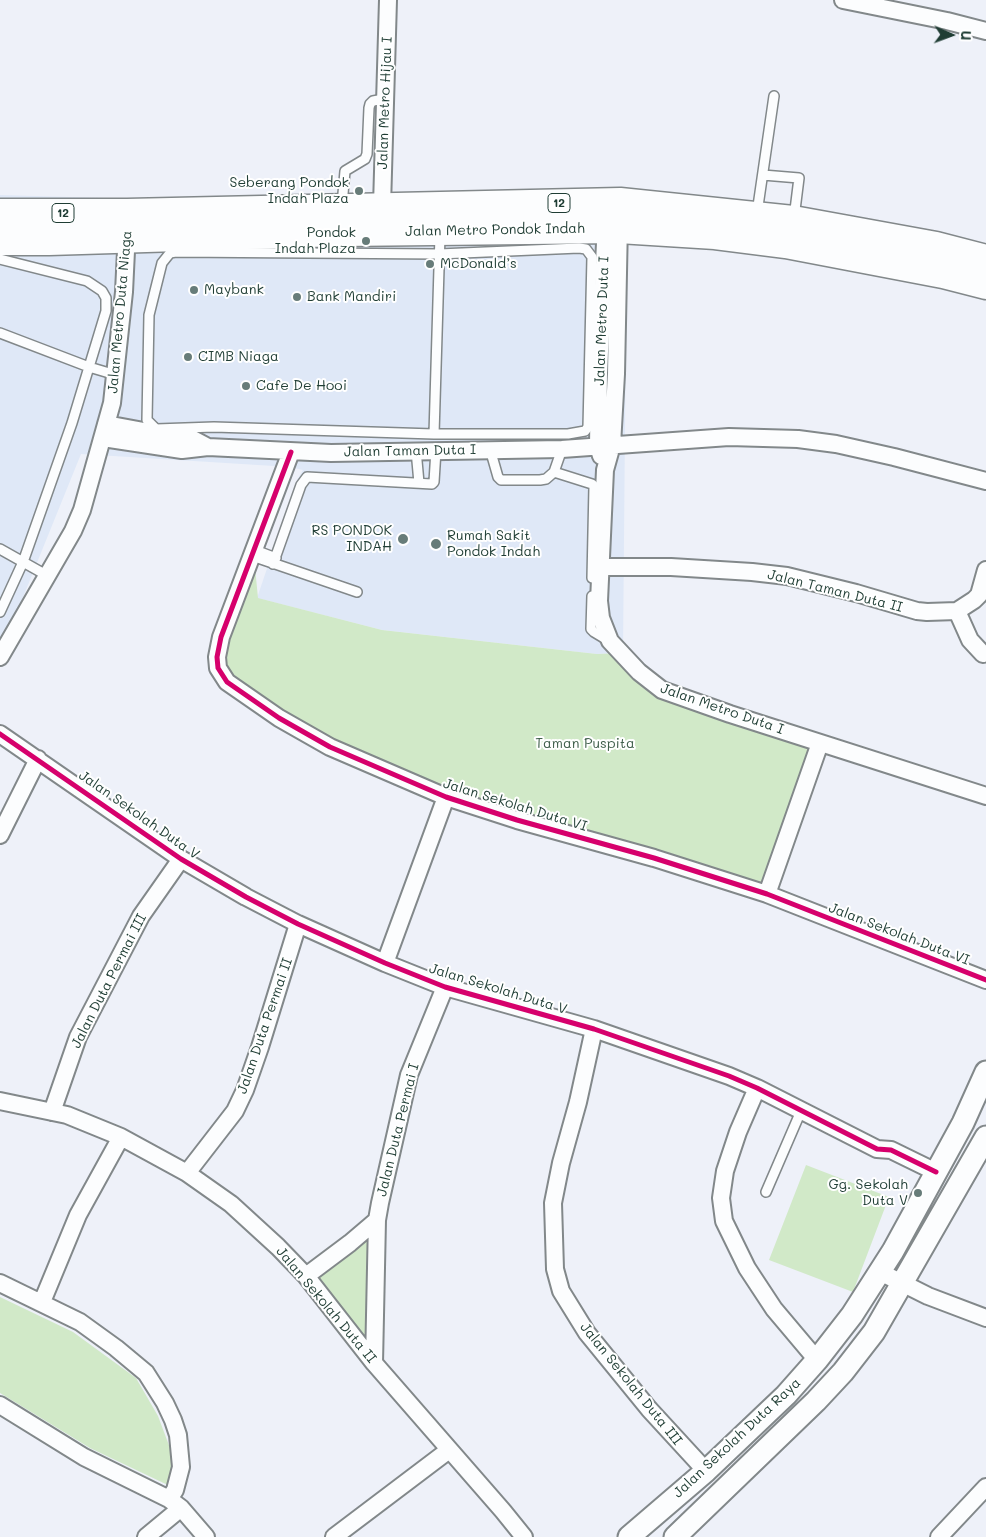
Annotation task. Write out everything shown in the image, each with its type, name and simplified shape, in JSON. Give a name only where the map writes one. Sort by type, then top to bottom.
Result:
[{"type":"highway","name":"Jalan Metro Pondok Indah","points":[[0,240],[49,241],[127,225],[342,207],[613,202],[793,220],[936,246],[986,259]]},
{"type":"highway","name":"Jalan Metro Pondok Indah","points":[[0,213],[127,225],[439,242],[613,229],[715,235],[786,244],[943,274],[986,285]]},
{"type":"street","name":"Jalan Metro Hijau I","points":[[382,206],[388,0]]},
{"type":"street","points":[[843,0],[948,21],[986,31]]},
{"type":"street","name":"Jalan Metro Duta I","points":[[605,446],[616,374],[610,310],[613,202]]},
{"type":"street","name":"Jalan Metro Duta Niaga","points":[[0,657],[48,576],[73,531],[82,510],[112,403],[124,292],[127,225]]},
{"type":"street","name":"Jalan Metro Duta I","points":[[613,229],[598,264],[610,310],[594,373],[605,446],[599,601],[601,618],[610,641],[639,672],[662,690],[730,714],[986,796]]},
{"type":"street","points":[[594,373],[616,374]]},
{"type":"street","name":"Jalan Taman Duta I","points":[[105,431],[191,438],[208,447],[291,452],[416,450],[435,442],[490,450],[562,449],[605,446]]},
{"type":"street","points":[[605,446],[729,437],[798,439],[836,444],[986,481]]},
{"type":"street","name":"Jalan Sekolah Duta VI","points":[[291,452],[221,637],[217,656],[218,668],[227,682],[279,718],[330,747],[446,797],[518,820],[654,858],[767,894],[986,980]]},
{"type":"street","name":"Jalan Taman Duta II","points":[[600,566],[671,567],[752,572],[804,580],[917,611],[957,611]]},
{"type":"street","points":[[983,654],[970,640],[957,611],[979,595],[986,570]]},
{"type":"street","name":"Jalan Sekolah Duta V","points":[[0,734],[181,859],[246,897],[298,924],[384,963],[445,987],[594,1029],[730,1076],[877,1149],[884,1159],[933,1177]]},
{"type":"street","points":[[767,894],[820,742]]},
{"type":"street","points":[[0,835],[38,759]]},
{"type":"street","points":[[384,963],[446,797]]},
{"type":"street","name":"Jalan Duta Permai III","points":[[52,1112],[78,1037],[141,916],[181,859]]},
{"type":"street","name":"Jalan Duta Permai II","points":[[187,1173],[235,1111],[245,1090],[260,1048],[298,924]]},
{"type":"street","name":"Jalan Duta Permai I","points":[[374,1363],[376,1220],[408,1075],[445,987]]},
{"type":"street","name":"Jalan Sekolah Duta III","points":[[594,1029],[553,1203],[555,1269],[561,1291],[587,1333],[649,1410],[706,1471]]},
{"type":"street","name":"Jalan Sekolah Duta Raya","points":[[629,1537],[706,1471],[786,1395],[817,1360],[852,1315],[880,1272],[963,1123],[986,1072]]},
{"type":"street","points":[[757,1088],[724,1171],[721,1198],[724,1221],[747,1268],[774,1309],[817,1360]]},
{"type":"street","name":"Jalan Sekolah Duta II","points":[[0,1101],[67,1114],[121,1137],[187,1173],[231,1204],[278,1247],[306,1276],[374,1363],[524,1537]]},
{"type":"street","points":[[963,1123],[986,1131]]},
{"type":"street","points":[[42,1302],[78,1215],[121,1137]]},
{"type":"street","name":"Jalan Sekolah Duta Raya","points":[[675,1537],[816,1402],[843,1372],[874,1332],[986,1137]]},
{"type":"street","points":[[306,1276],[350,1243],[376,1220]]},
{"type":"street","points":[[880,1272],[903,1284],[986,1318]]},
{"type":"street","points":[[0,1283],[80,1322],[116,1348],[146,1373],[165,1403],[178,1435],[181,1467],[175,1504],[146,1537]]},
{"type":"street","points":[[0,1406],[84,1457],[175,1504],[206,1537]]},
{"type":"street","points":[[334,1537],[449,1450]]},
{"type":"street","points":[[939,1537],[986,1486]]},
{"type":"lane","points":[[757,216],[774,96]]},
{"type":"lane","points":[[342,207],[345,172],[365,159],[368,154],[370,104],[373,101],[384,99]]},
{"type":"lane","points":[[763,175],[798,178],[793,220]]},
{"type":"lane","points":[[275,561],[300,485],[307,476],[432,484],[434,482],[439,242]]},
{"type":"lane","points":[[439,242],[579,248],[586,249],[598,264],[594,373],[586,431],[568,434],[435,442],[214,427],[156,429],[150,424],[147,417],[148,315],[162,263],[166,256],[176,252],[439,242]]},
{"type":"lane","points":[[0,259],[87,281],[102,292],[106,298],[106,311],[72,423],[23,562],[0,612]]},
{"type":"lane","points":[[0,333],[89,367],[116,375]]},
{"type":"lane","points":[[490,450],[498,477],[501,480],[540,480],[546,479],[554,472],[562,449]]},
{"type":"lane","points":[[416,450],[419,483]]},
{"type":"lane","points":[[554,472],[594,486],[591,628],[594,632],[610,641]]},
{"type":"lane","points":[[0,549],[48,576]]},
{"type":"lane","points":[[254,553],[357,592]]},
{"type":"lane","points":[[766,1192],[801,1111]]},
{"type":"shaded area","points":[[0,195],[173,200],[627,198],[623,653],[597,654],[382,630],[257,598],[297,480],[303,470],[290,467],[81,454],[0,654]]},
{"type":"green space","name":"Taman Puspita","points":[[254,557],[258,598],[382,630],[597,654],[623,653],[656,684],[824,741],[768,897],[451,798],[331,746],[228,682],[222,638]]},
{"type":"green space","points":[[806,1165],[889,1197],[853,1292],[769,1260]]},
{"type":"green space","points":[[371,1234],[368,1341],[318,1278]]},
{"type":"green space","points":[[0,1297],[73,1332],[136,1378],[158,1416],[173,1456],[172,1487],[90,1448],[0,1393]]},
{"type":"cycle path","points":[[291,452],[221,637],[217,657],[218,668],[227,682],[279,718],[330,747],[446,797],[517,820],[654,858],[767,894],[986,980]]},
{"type":"cycle path","points":[[0,734],[181,859],[246,897],[298,924],[385,963],[445,987],[594,1029],[729,1076],[757,1088],[877,1149],[891,1150],[936,1172]]},
{"type":"place","name":"Seberang Pondok Indah Plaza","points":[[359,191]]},
{"type":"place","name":"Pondok Indah Plaza","points":[[366,241]]},
{"type":"place","name":"McDonald’s","points":[[430,264]]},
{"type":"place","name":"Maybank","points":[[194,290]]},
{"type":"place","name":"Bank Mandiri","points":[[297,297]]},
{"type":"place","name":"CIMB Niaga","points":[[188,357]]},
{"type":"place","name":"Cafe De Hooi","points":[[246,386]]},
{"type":"place","name":"RS PONDOK INDAH","points":[[403,539]]},
{"type":"place","name":"Rumah Sakit Pondok Indah","points":[[436,544]]},
{"type":"place","name":"Gg. Sekolah Duta V","points":[[918,1193]]}]
